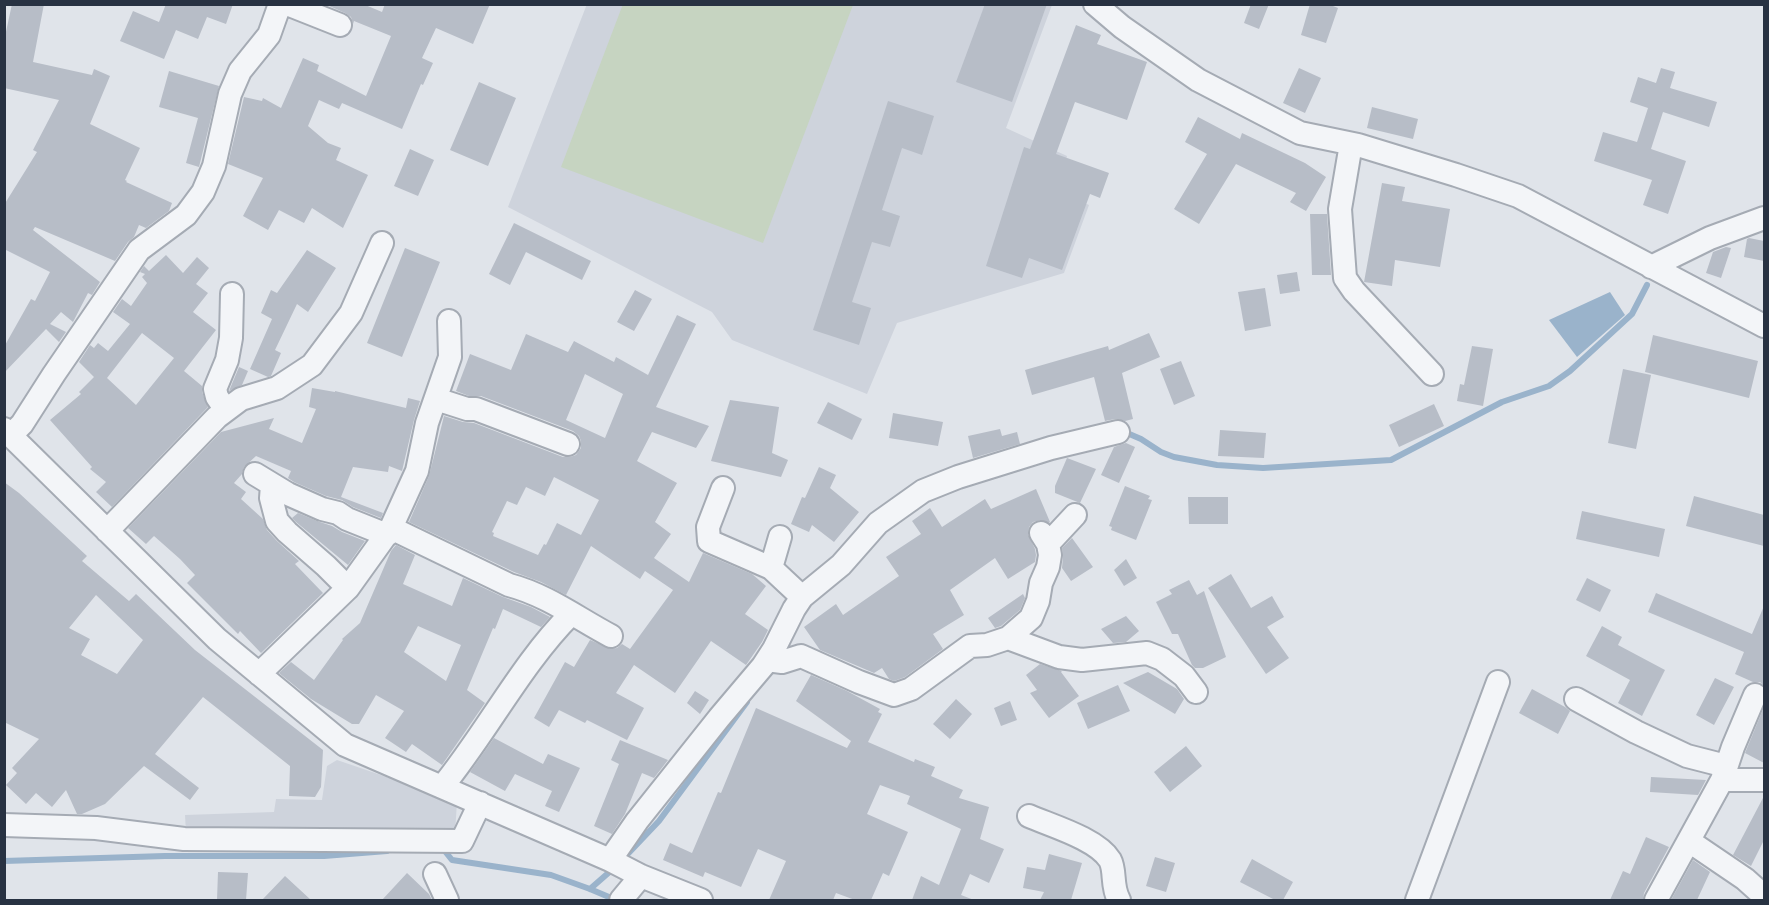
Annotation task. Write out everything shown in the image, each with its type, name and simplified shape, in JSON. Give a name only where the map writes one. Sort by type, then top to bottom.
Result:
[{"type":"street","points":[[280,4],[269,35],[240,70],[230,94],[214,166],[204,192],[186,215],[139,250],[22,424],[8,432],[217,639],[345,745],[480,804],[622,876],[700,900]]},
{"type":"street","points":[[287,4],[340,25]]},
{"type":"street","points":[[1095,4],[1122,27],[1198,80],[1300,133],[1351,144],[1456,174],[1518,196],[1764,326]]},
{"type":"street","points":[[1351,144],[1340,208],[1345,278],[1354,291],[1432,375]]},
{"type":"street","points":[[1651,267],[1710,238],[1764,218]]},
{"type":"street","points":[[107,531],[217,417],[242,399],[277,388],[312,365],[351,313],[382,243]]},
{"type":"street","points":[[226,410],[217,397],[215,388],[227,360],[231,338],[232,294]]},
{"type":"street","points":[[259,674],[348,588],[389,531],[417,471],[427,423],[450,357],[449,321]]},
{"type":"street","points":[[436,399],[467,409],[476,409],[568,444]]},
{"type":"street","points":[[622,876],[637,821],[774,661],[802,597],[841,565],[878,523],[922,491],[958,477],[1051,448],[1118,432]]},
{"type":"street","points":[[348,588],[277,521],[264,480],[322,509],[389,531],[509,585],[527,590],[562,606],[571,614],[611,636]]},
{"type":"street","points":[[723,488],[708,526],[709,541],[771,568],[802,597]]},
{"type":"street","points":[[774,661],[801,656],[894,695],[910,689],[970,646],[987,645],[1008,638],[1031,618],[1050,555],[1044,538],[1075,515]]},
{"type":"street","points":[[771,568],[780,537]]},
{"type":"street","points":[[442,787],[460,766],[524,672],[558,627],[571,614]]},
{"type":"street","points":[[1008,638],[1059,657],[1082,660],[1147,653],[1162,659],[1184,676],[1196,692]]},
{"type":"street","points":[[1417,900],[1498,682]]},
{"type":"street","points":[[1656,900],[1724,773],[1755,695]]},
{"type":"street","points":[[1576,699],[1636,732],[1724,773],[1764,780]]},
{"type":"street","points":[[4,825],[96,828],[184,839],[462,841],[480,804]]},
{"type":"street","points":[[1029,816],[1103,851],[1112,863],[1114,891],[1119,900]]},
{"type":"street","points":[[1689,841],[1745,879],[1764,896]]},
{"type":"street","points":[[435,874],[447,900]]},
{"type":"shaded area","points":[[587,4],[1052,5],[1006,128],[1067,156],[1058,191],[1089,205],[1064,273],[897,323],[867,394],[732,340],[712,312],[508,207]]},
{"type":"shaded area","points":[[337,760],[457,801],[455,834],[186,833],[185,815],[274,812],[276,799],[322,800],[327,766]]},
{"type":"green space","points":[[623,4],[853,5],[763,243],[561,167]]},
{"type":"water","points":[[1610,292],[1625,315],[1577,357],[1549,320]]},
{"type":"building","points":[[12,4],[44,4],[33,62],[92,75],[94,69],[110,76],[90,124],[140,148],[126,182],[172,203],[169,211],[146,228],[139,225],[134,237],[115,261],[35,227],[33,230],[100,282],[92,295],[88,293],[73,322],[61,312],[50,324],[66,332],[59,342],[46,329],[4,373],[4,347],[31,299],[35,301],[50,272],[4,249],[4,205],[37,152],[33,150],[59,100],[4,88],[4,41]]},
{"type":"building","points":[[166,4],[233,4],[226,24],[207,17],[198,39],[176,30],[164,59],[120,41],[133,11],[159,22]]},
{"type":"building","points":[[325,4],[363,4],[382,12],[385,4],[490,4],[473,44],[436,28],[422,58],[433,63],[423,85],[421,84],[402,129],[342,103],[339,109],[319,100],[308,126],[328,143],[341,148],[336,160],[368,175],[343,228],[312,208],[304,223],[279,210],[268,230],[243,216],[263,178],[228,164],[244,97],[262,101],[263,98],[281,108],[303,58],[319,65],[317,71],[366,96],[391,36],[354,21],[353,24],[351,17]]},
{"type":"building","points":[[985,4],[1047,4],[1012,102],[956,82]]},
{"type":"building","points":[[1251,4],[1269,4],[1259,29],[1244,23]]},
{"type":"building","points":[[1310,4],[1328,4],[1338,8],[1326,43],[1301,35]]},
{"type":"building","points":[[1076,25],[1101,35],[1097,44],[1147,62],[1127,120],[1075,102],[1056,154],[1109,173],[1100,198],[1090,194],[1062,270],[1029,258],[1022,278],[986,266],[1024,147],[1030,149]]},
{"type":"building","points":[[1299,68],[1321,78],[1305,113],[1283,103]]},
{"type":"building","points":[[1661,68],[1675,72],[1670,88],[1717,102],[1709,127],[1663,112],[1651,149],[1686,161],[1668,214],[1643,205],[1652,180],[1594,161],[1603,132],[1637,142],[1648,108],[1630,102],[1638,77],[1656,83]]},
{"type":"building","points":[[169,71],[219,86],[199,167],[186,163],[198,118],[159,107]]},
{"type":"building","points":[[479,82],[516,98],[488,166],[450,150]]},
{"type":"building","points":[[888,101],[934,116],[922,155],[902,148],[882,210],[900,216],[890,247],[872,242],[852,302],[871,308],[859,345],[813,330]]},
{"type":"building","points":[[1372,107],[1418,119],[1413,139],[1367,128]]},
{"type":"building","points":[[1198,117],[1240,139],[1242,133],[1305,163],[1326,177],[1306,211],[1290,202],[1296,193],[1236,164],[1199,224],[1174,209],[1207,154],[1185,142]]},
{"type":"building","points":[[410,149],[434,160],[418,196],[394,186]]},
{"type":"building","points":[[1382,183],[1405,187],[1402,201],[1450,209],[1440,267],[1395,260],[1392,286],[1364,282]]},
{"type":"building","points":[[1310,214],[1327,214],[1331,275],[1312,275]]},
{"type":"building","points":[[514,223],[591,261],[582,280],[526,252],[510,285],[489,274]]},
{"type":"building","points":[[1749,238],[1764,241],[1764,261],[1744,257]]},
{"type":"building","points":[[1726,247],[1731,248],[1721,278],[1706,273],[1713,252]]},
{"type":"building","points":[[405,248],[440,262],[402,357],[367,343]]},
{"type":"building","points":[[307,250],[336,268],[308,312],[297,304],[275,350],[281,353],[271,376],[268,377],[250,369],[272,319],[261,313],[271,290],[277,293]]},
{"type":"building","points":[[166,255],[183,273],[197,257],[209,268],[196,284],[208,293],[193,312],[216,330],[184,371],[202,386],[208,407],[112,507],[96,492],[106,482],[90,469],[92,467],[50,420],[81,394],[79,392],[94,377],[79,362],[90,345],[94,348],[98,343],[108,351],[130,324],[113,312],[122,299],[131,306],[147,283],[142,277],[145,274],[140,272],[144,266],[149,271]],"holes":[[[142,333],[174,358],[136,405],[107,378]]]},
{"type":"building","points":[[1297,272],[1300,291],[1280,294],[1277,275]]},
{"type":"building","points":[[1265,288],[1271,326],[1245,331],[1238,292]]},
{"type":"building","points":[[635,290],[652,299],[634,331],[617,322]]},
{"type":"building","points":[[677,315],[696,324],[656,407],[709,426],[696,448],[652,432],[637,461],[677,483],[655,522],[671,534],[654,558],[689,582],[703,553],[752,574],[766,586],[745,614],[768,630],[746,665],[711,641],[675,693],[634,665],[616,693],[644,708],[627,740],[587,720],[585,723],[559,710],[549,727],[534,718],[565,662],[574,667],[590,640],[611,649],[622,644],[630,649],[673,590],[645,571],[640,579],[591,546],[566,595],[409,522],[429,476],[444,416],[474,423],[563,457],[576,455],[581,448],[579,436],[573,431],[481,396],[469,396],[456,391],[470,354],[511,370],[526,334],[568,352],[574,341],[614,362],[616,357],[648,375]],"holes":[[[585,374],[623,394],[605,438],[566,420]],[[554,477],[599,500],[581,535],[557,523],[538,555],[493,536],[492,532],[507,501],[517,505],[526,487],[545,496]]]},
{"type":"building","points":[[1149,333],[1160,357],[1122,373],[1133,419],[1105,421],[1094,377],[1032,395],[1025,370],[1108,346],[1109,350]]},
{"type":"building","points":[[1653,335],[1758,361],[1749,398],[1645,372]]},
{"type":"building","points":[[1472,346],[1493,349],[1483,406],[1457,401],[1460,384],[1464,385]]},
{"type":"building","points":[[1181,361],[1195,396],[1174,405],[1160,369]]},
{"type":"building","points":[[239,367],[248,371],[242,385],[229,391]]},
{"type":"building","points":[[1623,369],[1651,375],[1636,449],[1608,443]]},
{"type":"building","points":[[312,388],[335,391],[406,408],[408,398],[420,401],[402,471],[389,466],[388,472],[353,467],[341,497],[383,513],[381,518],[294,482],[288,478],[291,471],[256,456],[244,467],[242,474],[234,483],[246,492],[241,499],[263,519],[267,530],[299,561],[295,564],[323,593],[261,653],[240,631],[238,634],[187,583],[195,575],[180,559],[154,536],[146,544],[128,528],[221,432],[274,418],[269,429],[302,443],[316,409],[309,407]]},
{"type":"building","points":[[730,400],[779,407],[772,453],[788,460],[781,477],[711,461]]},
{"type":"building","points":[[828,402],[862,419],[852,440],[817,423]]},
{"type":"building","points":[[1434,404],[1444,426],[1399,447],[1389,425]]},
{"type":"building","points":[[893,413],[943,422],[938,446],[889,438]]},
{"type":"building","points":[[1000,429],[1002,436],[1017,432],[1020,444],[973,458],[968,436]]},
{"type":"building","points":[[1220,430],[1266,433],[1264,458],[1218,456]]},
{"type":"building","points":[[1126,443],[1135,447],[1119,483],[1101,475],[1114,447]]},
{"type":"building","points":[[1067,458],[1096,469],[1080,503],[1055,493],[1055,486]]},
{"type":"building","points":[[819,467],[836,475],[830,488],[859,512],[834,542],[812,525],[809,532],[791,524],[802,497],[805,498]]},
{"type":"building","points":[[4,482],[87,556],[82,561],[129,601],[136,594],[195,650],[323,750],[321,787],[315,797],[289,796],[290,766],[203,697],[155,754],[199,788],[190,800],[144,766],[105,804],[82,814],[77,814],[66,790],[52,807],[36,793],[26,804],[6,785],[17,773],[12,768],[39,739],[4,722]],"holes":[[[96,595],[143,640],[117,674],[81,655],[90,639],[69,628]]]},
{"type":"building","points":[[1125,486],[1150,496],[1148,499],[1152,500],[1136,540],[1111,530],[1112,527],[1109,526]]},
{"type":"building","points":[[1036,489],[1050,522],[1040,520],[1033,522],[1029,527],[1028,534],[1035,549],[1035,562],[1008,579],[995,558],[950,590],[964,615],[933,634],[943,649],[905,677],[894,681],[889,679],[882,668],[874,673],[820,650],[804,627],[836,604],[843,615],[899,576],[886,557],[921,534],[912,521],[930,508],[942,527],[985,499],[991,509]]},
{"type":"building","points":[[1694,496],[1764,515],[1764,546],[1686,526]]},
{"type":"building","points":[[1188,497],[1228,497],[1228,524],[1189,524]]},
{"type":"building","points":[[1582,511],[1665,529],[1659,557],[1576,539]]},
{"type":"building","points":[[298,513],[365,541],[348,565],[292,518]]},
{"type":"building","points":[[1072,538],[1093,567],[1071,581],[1062,568],[1062,548]]},
{"type":"building","points":[[396,545],[415,555],[403,584],[452,606],[463,578],[550,617],[541,627],[503,609],[467,690],[485,703],[442,765],[412,744],[406,752],[385,738],[404,711],[376,695],[359,724],[352,724],[311,699],[279,673],[291,662],[314,680],[342,639],[360,623],[391,551]],"holes":[[[418,626],[461,645],[446,681],[404,652]]]},
{"type":"building","points":[[1126,559],[1137,578],[1124,586],[1114,570]]},
{"type":"building","points":[[1231,574],[1251,608],[1272,596],[1284,617],[1267,627],[1289,658],[1266,674],[1208,588]]},
{"type":"building","points":[[1587,578],[1611,590],[1600,612],[1576,600]]},
{"type":"building","points":[[1189,580],[1197,595],[1204,591],[1226,657],[1203,668],[1195,668],[1192,665],[1178,634],[1172,634],[1156,602],[1172,594],[1169,590]]},
{"type":"building","points":[[1656,593],[1752,634],[1764,606],[1764,686],[1760,682],[1753,682],[1735,674],[1744,652],[1648,612]]},
{"type":"building","points":[[1023,594],[1025,598],[1020,610],[1001,626],[995,628],[988,618]]},
{"type":"building","points":[[1126,616],[1139,631],[1126,642],[1113,643],[1101,629]]},
{"type":"building","points":[[1602,626],[1622,637],[1618,645],[1665,670],[1642,716],[1618,703],[1630,680],[1586,656]]},
{"type":"building","points":[[1040,664],[1062,671],[1079,696],[1049,718],[1030,693],[1037,690],[1026,675]]},
{"type":"building","points":[[1148,672],[1177,689],[1184,699],[1175,714],[1123,683]]},
{"type":"building","points":[[811,675],[880,709],[878,712],[882,714],[868,742],[914,762],[915,759],[935,767],[931,776],[963,790],[959,798],[989,807],[980,839],[1004,849],[989,883],[970,874],[961,895],[974,900],[912,900],[921,876],[939,885],[961,829],[907,804],[910,796],[880,785],[867,814],[908,832],[889,876],[883,873],[871,900],[855,900],[836,893],[833,900],[769,900],[786,861],[758,849],[741,887],[705,872],[703,877],[663,860],[670,843],[692,853],[718,792],[721,793],[756,708],[847,748],[851,741],[796,701]]},
{"type":"building","points":[[1715,678],[1734,687],[1714,725],[1696,715]]},
{"type":"building","points":[[1118,685],[1130,711],[1088,729],[1077,703]]},
{"type":"building","points":[[1532,689],[1570,711],[1558,734],[1519,713]]},
{"type":"building","points":[[695,691],[709,700],[700,714],[687,703]]},
{"type":"building","points":[[956,699],[972,714],[950,739],[933,724]]},
{"type":"building","points":[[1010,701],[1017,720],[1001,726],[994,708]]},
{"type":"building","points":[[1764,707],[1764,763],[1745,753]]},
{"type":"building","points":[[494,738],[543,764],[548,754],[580,768],[559,812],[545,806],[552,791],[515,774],[505,791],[470,772]]},
{"type":"building","points":[[620,740],[668,760],[654,778],[642,773],[625,814],[612,834],[594,826],[619,764],[611,760]]},
{"type":"building","points":[[1186,746],[1202,766],[1170,792],[1154,772]]},
{"type":"building","points":[[1651,777],[1706,780],[1698,795],[1650,792]]},
{"type":"building","points":[[1764,796],[1764,840],[1751,866],[1733,855]]},
{"type":"building","points":[[1646,837],[1669,847],[1644,893],[1643,900],[1610,900],[1623,871],[1630,874]]},
{"type":"building","points":[[1049,854],[1082,863],[1071,900],[1040,900],[1044,892],[1023,888],[1027,867],[1045,870]]},
{"type":"building","points":[[1155,857],[1175,863],[1166,892],[1146,886]]},
{"type":"building","points":[[1252,859],[1293,882],[1283,900],[1275,900],[1240,882]]},
{"type":"building","points":[[1693,860],[1710,872],[1697,900],[1671,900]]},
{"type":"building","points":[[218,872],[248,873],[246,900],[217,900]]},
{"type":"building","points":[[407,873],[429,894],[432,900],[382,900]]},
{"type":"building","points":[[285,876],[311,900],[262,900]]},
{"type":"waterway","points":[[1123,435],[1127,433],[1141,439],[1161,452],[1174,457],[1217,465],[1263,468],[1391,460],[1502,402],[1549,386],[1570,371],[1632,314],[1647,285]]},
{"type":"waterway","points":[[623,859],[659,821],[747,702]]},
{"type":"waterway","points":[[439,850],[444,850],[452,860],[551,875],[616,900]]},
{"type":"waterway","points":[[4,861],[165,856],[324,856],[387,851]]},
{"type":"waterway","points":[[590,889],[614,868]]}]
